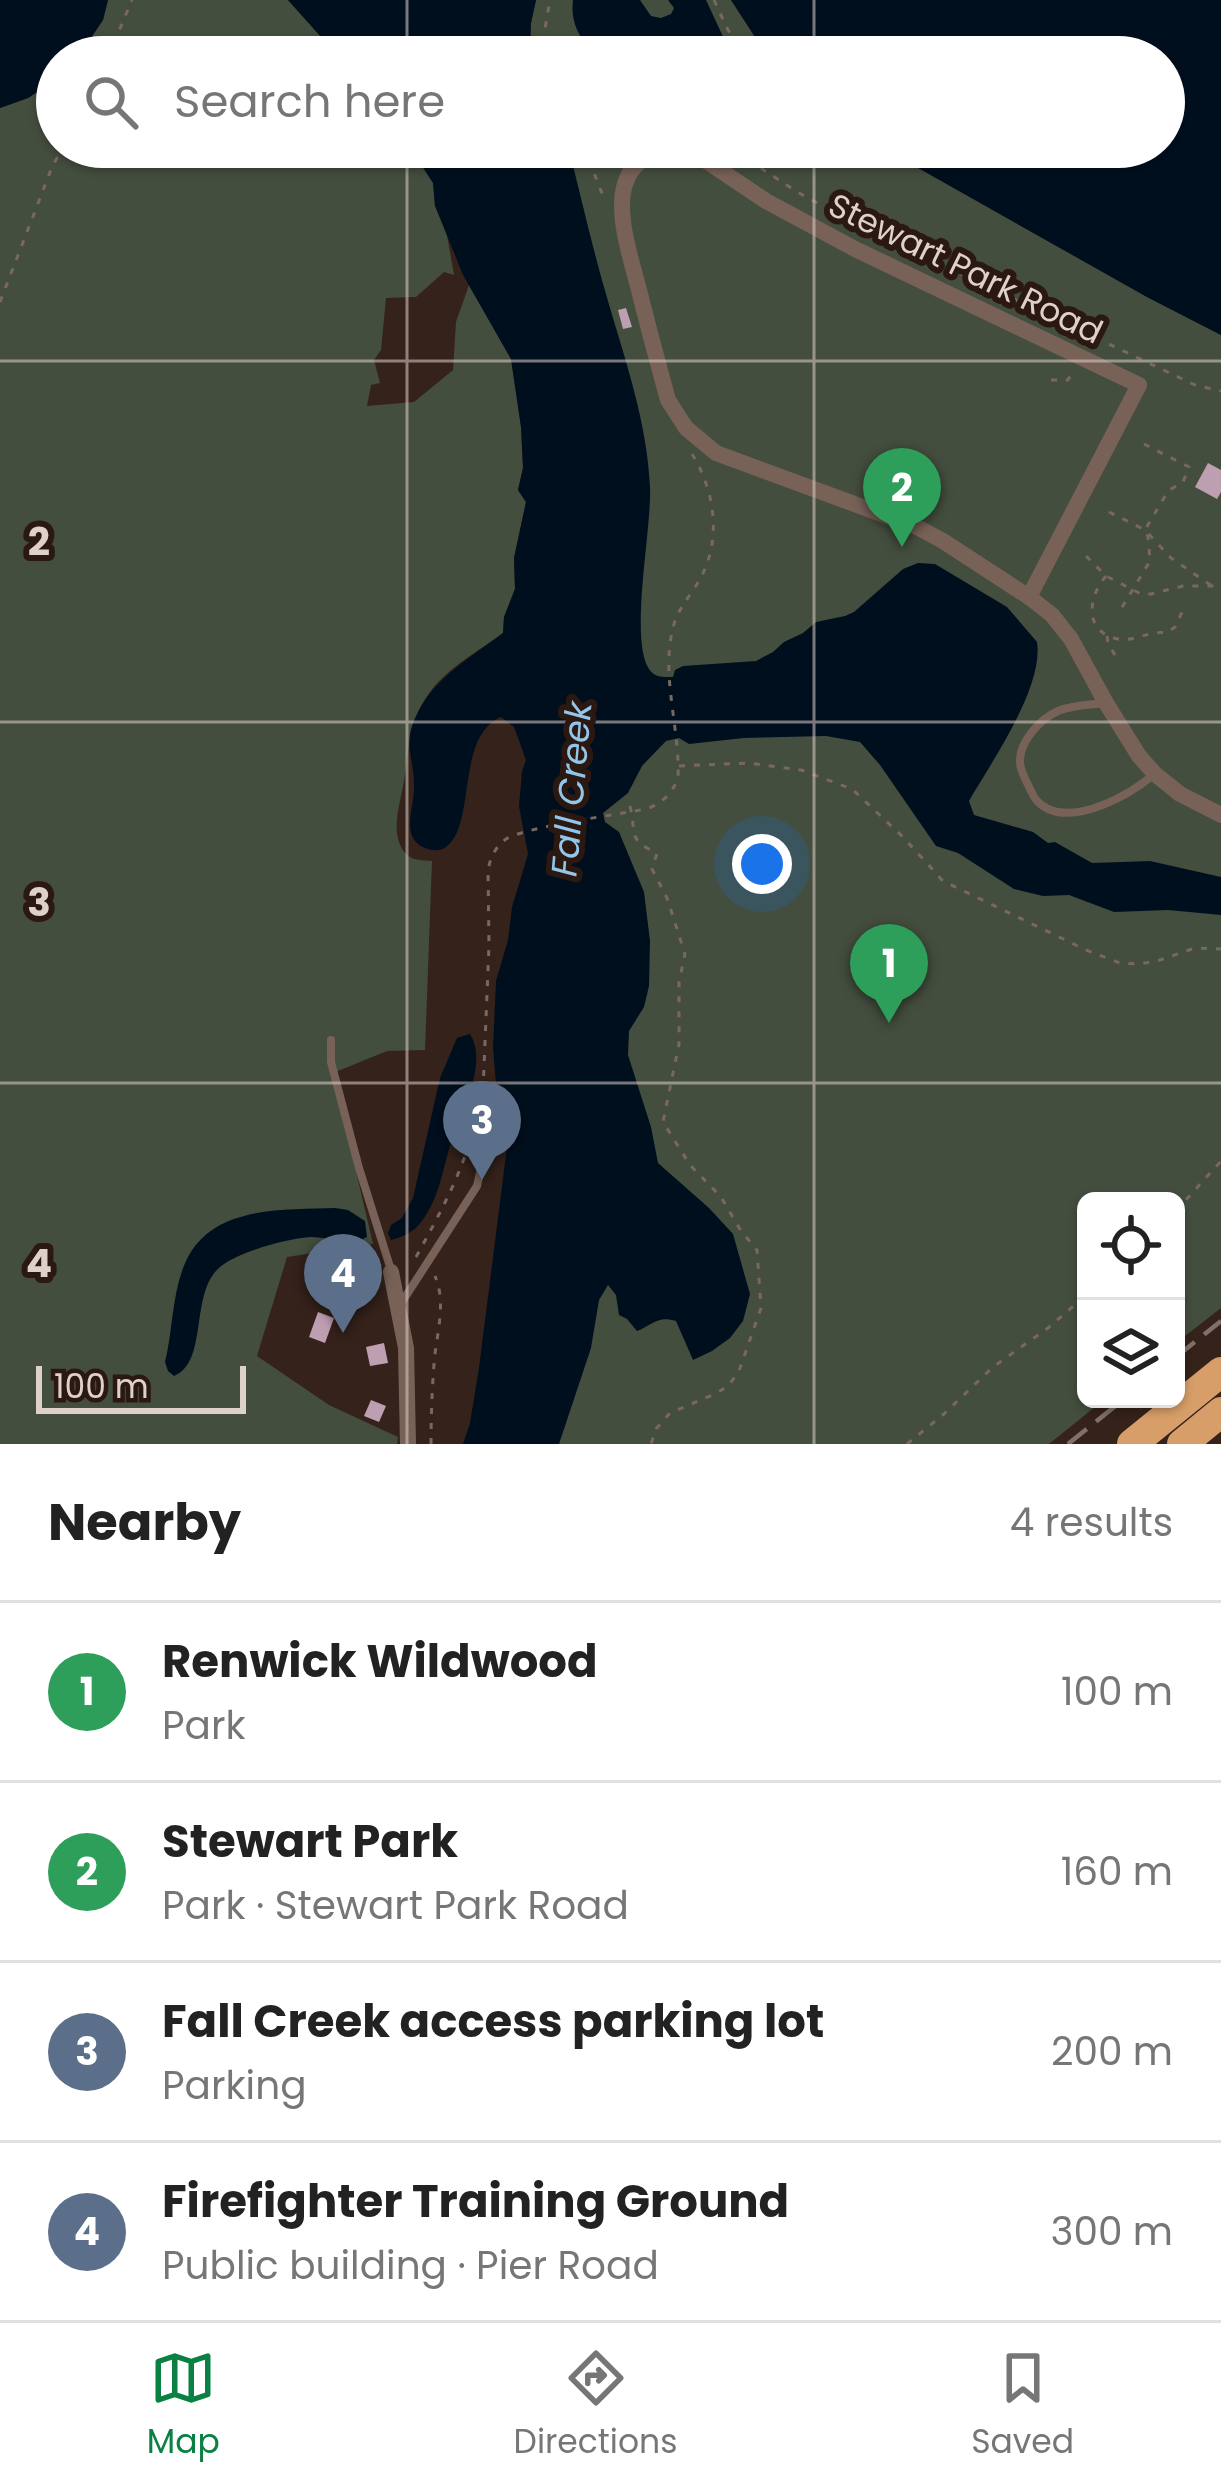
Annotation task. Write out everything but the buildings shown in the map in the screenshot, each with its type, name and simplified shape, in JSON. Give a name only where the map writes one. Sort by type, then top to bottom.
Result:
[{"type":"highway","points":[[1132,1444],[1221,1372]]},
{"type":"highway","points":[[1182,1444],[1221,1412]]},
{"type":"street","name":"Stewart Park Road","points":[[717,168],[766,201],[855,249],[1139,385],[1029,597]]},
{"type":"street","points":[[634,169],[623,188],[620,216],[668,400],[686,428],[716,453],[917,527],[1029,597],[1071,639],[1139,756],[1180,794],[1221,815]]},
{"type":"street","points":[[391,1272],[406,1348],[408,1444]]},
{"type":"lane","points":[[1106,703],[1059,710],[1036,727],[1021,752],[1019,766],[1035,800],[1058,812],[1096,807],[1129,793],[1155,774]]},
{"type":"lane","points":[[332,1040],[331,1062],[391,1272]]},
{"type":"lane","points":[[399,1306],[477,1186],[490,1112],[481,1101]]},
{"type":"path","points":[[116,36],[131,0]]},
{"type":"path","points":[[544,36],[550,0]]},
{"type":"path","points":[[715,0],[733,36]]},
{"type":"path","points":[[0,302],[54,168]]},
{"type":"path","points":[[592,168],[611,216]]},
{"type":"path","points":[[761,168],[875,234],[905,260]]},
{"type":"path","points":[[925,268],[953,270],[1195,385],[1221,392]]},
{"type":"path","points":[[1051,380],[1068,380],[1077,360]]},
{"type":"path","points":[[1144,444],[1200,473]]},
{"type":"path","points":[[1145,530],[1168,491],[1183,482],[1189,467]]},
{"type":"path","points":[[1109,512],[1145,530],[1171,557],[1221,590]]},
{"type":"path","points":[[1121,609],[1150,561],[1145,530]]},
{"type":"path","points":[[1086,556],[1106,576],[1142,594],[1211,586]]},
{"type":"path","points":[[1106,576],[1092,595],[1091,607],[1106,634],[1126,639],[1167,633],[1184,610]]},
{"type":"path","points":[[1175,628],[1181,637]]},
{"type":"path","points":[[1167,633],[1171,643]]},
{"type":"path","points":[[1106,634],[1116,657]]},
{"type":"path","points":[[1144,634],[1146,640]]},
{"type":"path","points":[[418,1261],[417,1254],[461,1172],[481,1101],[490,860],[496,848],[516,834],[647,809],[666,798],[674,789],[678,766],[669,662]]},
{"type":"path","points":[[678,766],[748,763],[801,770],[852,789],[944,881],[1120,963],[1140,964],[1196,948],[1221,949]]},
{"type":"path","points":[[631,809],[634,839],[657,853],[652,869],[685,954],[679,982],[680,1044],[663,1122],[690,1165],[721,1197],[757,1250],[761,1308],[739,1371],[729,1385],[670,1413],[651,1444]]},
{"type":"path","points":[[1185,1201],[1221,1161]]},
{"type":"path","points":[[430,1444],[441,1304],[433,1271]]},
{"type":"path","points":[[907,1444],[993,1366],[1080,1300]]},
{"type":"green space","points":[[108,0],[288,0],[320,36],[92,36]]},
{"type":"green space","points":[[536,0],[731,0],[754,36],[500,36],[531,23]]},
{"type":"green space","points":[[36,93],[36,168],[423,168],[445,224],[454,275],[444,272],[416,297],[386,298],[381,350],[374,360],[380,383],[371,385],[367,406],[414,402],[453,370],[456,322],[469,285],[511,359],[521,427],[523,468],[518,490],[526,502],[514,558],[515,589],[503,633],[445,675],[423,702],[411,735],[397,818],[398,837],[406,854],[432,861],[425,1050],[387,1051],[333,1073],[373,1244],[287,1257],[257,1356],[329,1405],[398,1437],[397,1444],[0,1444],[0,108]]},
{"type":"green space","points":[[489,168],[918,168],[1221,335],[1221,1308],[1185,1336],[1185,1192],[1077,1192],[1077,1408],[1094,1408],[1049,1444],[508,1444],[580,712]]},
{"type":"water","points":[[0,0],[108,0],[92,36],[36,36],[36,93],[0,108]]},
{"type":"water","points":[[288,0],[536,0],[531,36],[320,36]]},
{"type":"water","points":[[573,0],[640,0],[651,16],[661,18],[674,8],[668,0],[706,0],[723,36],[581,36]]},
{"type":"water","points":[[731,0],[1221,0],[1221,335],[918,168],[1185,168],[1185,36],[754,36]]},
{"type":"water","name":"Fall Creek","points":[[423,168],[573,168],[645,439],[650,505],[641,634],[651,672],[673,677],[683,666],[756,661],[816,622],[854,612],[903,569],[918,563],[935,564],[1007,607],[1037,642],[1025,702],[969,801],[974,815],[1033,832],[1092,863],[1150,861],[1221,877],[1221,915],[1114,912],[1069,895],[1043,896],[1014,889],[958,853],[936,846],[860,742],[826,736],[689,744],[679,738],[666,741],[642,766],[628,793],[603,813],[605,822],[619,832],[644,892],[650,941],[649,986],[644,1007],[629,1031],[628,1055],[658,1163],[733,1234],[750,1294],[743,1321],[730,1338],[693,1360],[676,1321],[660,1320],[637,1331],[619,1315],[616,1295],[608,1285],[599,1300],[591,1348],[559,1444],[463,1444],[479,1368],[507,1147],[493,1048],[496,981],[528,854],[519,806],[526,760],[514,727],[501,717],[487,727],[477,743],[455,836],[444,848],[433,850],[419,845],[411,831],[414,786],[409,742],[417,714],[434,689],[503,633],[515,589],[514,558],[526,502],[518,490],[523,468],[521,427],[511,359],[463,275],[435,206],[433,183]]},
{"type":"water","points":[[470,1034],[475,1073],[437,1193],[419,1225],[391,1240],[391,1225],[402,1218],[413,1198],[440,1078],[457,1038]]},
{"type":"water","points":[[335,1208],[365,1221],[367,1237],[347,1241],[301,1238],[228,1261],[205,1293],[192,1357],[174,1376],[168,1371],[165,1362],[178,1285],[198,1243],[213,1229],[251,1214]]},
{"type":"railway","points":[[1185,1350],[1221,1321]]},
{"type":"railway","points":[[1068,1444],[1113,1408]]},
{"type":"place","name":"Stewart Park","points":[[902,547]]},
{"type":"place","name":"Renwick Wildwood","points":[[889,1023]]},
{"type":"place","name":"Fall Creek access parking lot","points":[[482,1180]]},
{"type":"place","name":"Firefighter Training Ground","points":[[343,1333]]}]
